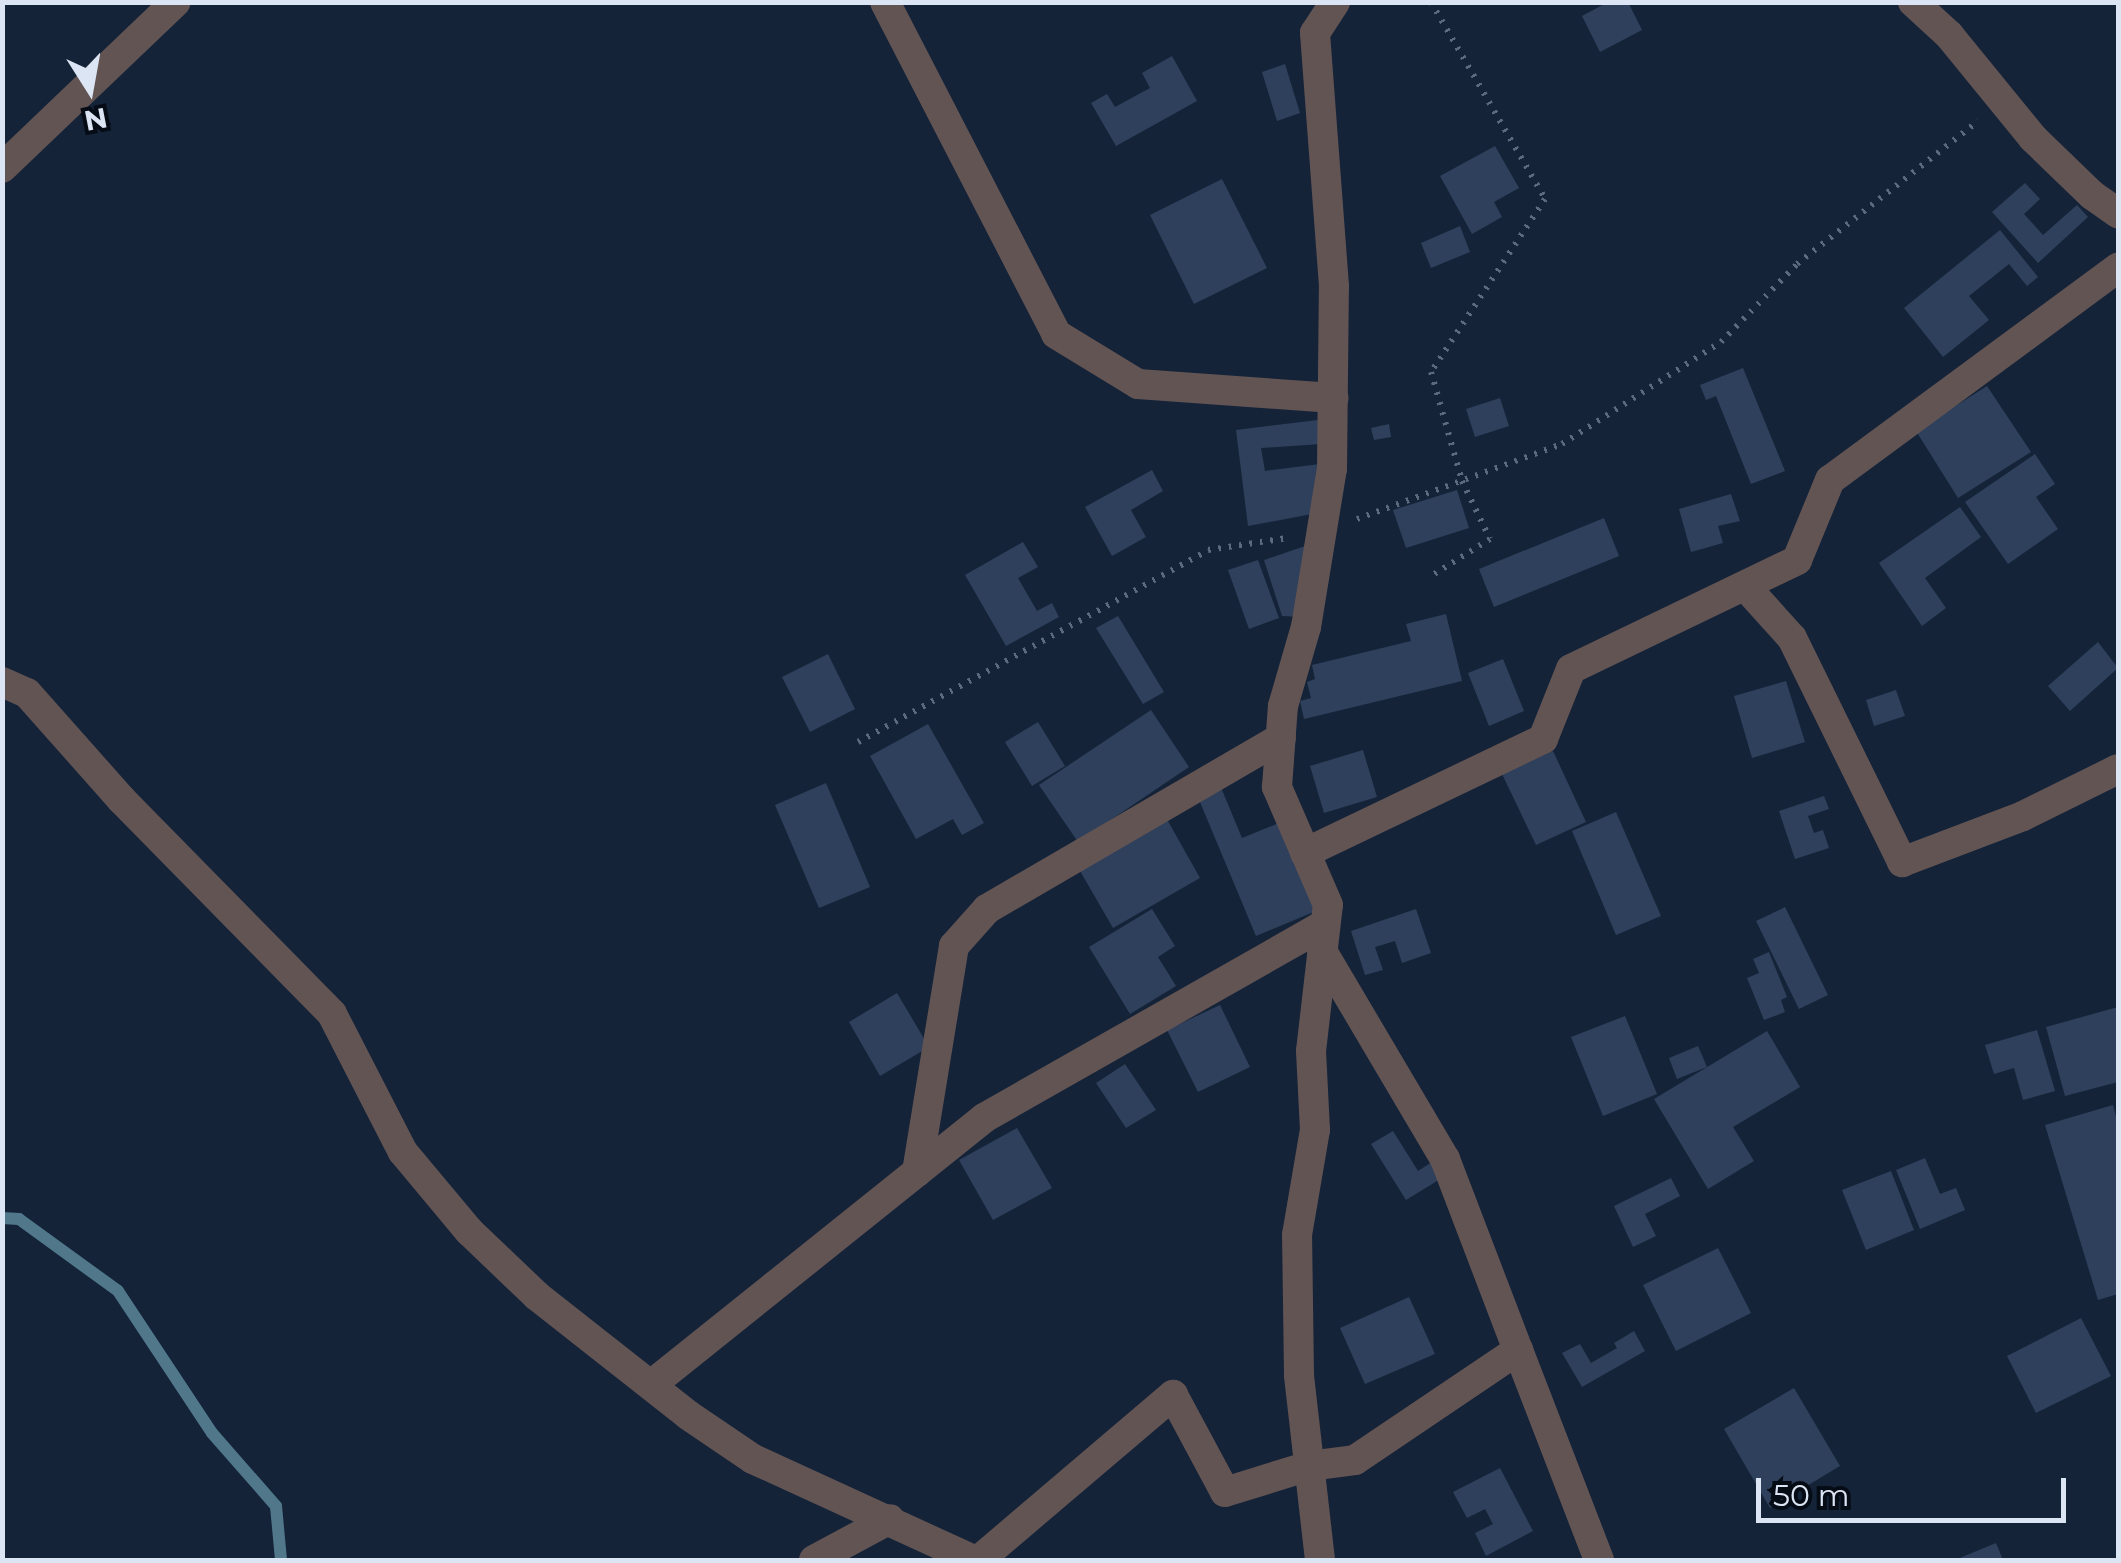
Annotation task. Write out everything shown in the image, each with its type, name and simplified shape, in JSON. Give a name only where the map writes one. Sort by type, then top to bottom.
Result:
[{"type":"street","points":[[2,168],[176,2]]},
{"type":"street","points":[[885,2],[1056,334],[1138,384],[1333,398]]},
{"type":"street","points":[[1320,1560],[1299,1375],[1296,1235],[1315,1130],[1311,1050],[1328,905],[1277,787],[1283,706],[1306,627],[1332,469],[1334,286],[1315,33],[1335,2]]},
{"type":"street","points":[[1912,2],[1949,35],[2003,101],[2092,196],[2118,212]]},
{"type":"street","points":[[1305,853],[1543,739],[1571,669],[1797,560],[1830,480],[2118,268]]},
{"type":"street","points":[[1745,586],[1792,638],[1902,862],[2023,816],[2118,769]]},
{"type":"street","points":[[2,682],[27,693],[121,799],[332,1014],[403,1152],[468,1231],[537,1296],[753,1459],[976,1560],[1173,1395],[1225,1492],[1309,1466],[1354,1460],[1518,1350]]},
{"type":"street","points":[[917,1172],[954,946],[987,910],[1281,738]]},
{"type":"street","points":[[650,1385],[984,1118],[1324,938]]},
{"type":"street","points":[[1324,938],[1445,1159],[1599,1560]]},
{"type":"street","points":[[814,1560],[890,1519]]},
{"type":"path","points":[[1431,2],[1545,199],[1431,372],[1462,481],[1490,539],[1431,576]]},
{"type":"path","points":[[858,742],[1208,550],[1320,533],[1562,444],[1721,342],[1797,264],[2003,101]]},
{"type":"building","points":[[1608,2],[1628,2],[1642,30],[1600,52],[1582,16]]},
{"type":"building","points":[[1172,56],[1197,101],[1116,146],[1091,103],[1107,94],[1115,107],[1150,88],[1142,73]]},
{"type":"building","points":[[1285,64],[1300,113],[1277,121],[1262,72]]},
{"type":"building","points":[[1495,146],[1519,188],[1494,202],[1502,217],[1472,234],[1440,176]]},
{"type":"building","points":[[1222,179],[1267,268],[1194,304],[1150,215]]},
{"type":"building","points":[[2025,183],[2040,199],[2024,214],[2043,235],[2077,205],[2088,217],[2038,263],[1992,212]]},
{"type":"building","points":[[1460,226],[1470,252],[1431,268],[1421,243]]},
{"type":"building","points":[[2000,230],[2038,277],[2027,286],[2009,264],[1969,296],[1989,320],[1943,357],[1904,308]]},
{"type":"building","points":[[1743,368],[1785,471],[1751,484],[1716,396],[1706,400],[1700,385]]},
{"type":"building","points":[[1987,386],[2031,452],[1958,498],[1916,431]]},
{"type":"building","points":[[1500,398],[1509,426],[1475,437],[1466,409]]},
{"type":"building","points":[[1318,420],[1321,444],[1261,448],[1265,471],[1320,464],[1312,514],[1248,526],[1236,430]]},
{"type":"building","points":[[1389,424],[1391,437],[1374,440],[1371,428]]},
{"type":"building","points":[[2035,454],[2055,484],[2036,497],[2058,529],[2008,564],[1965,502]]},
{"type":"building","points":[[1152,470],[1163,491],[1131,510],[1146,537],[1112,556],[1085,507]]},
{"type":"building","points":[[1457,490],[1469,528],[1406,548],[1393,510]]},
{"type":"building","points":[[1731,494],[1740,521],[1718,526],[1723,543],[1691,552],[1679,509]]},
{"type":"building","points":[[1960,507],[1981,537],[1925,578],[1946,608],[1922,626],[1879,563]]},
{"type":"building","points":[[1604,518],[1619,556],[1494,607],[1479,569]]},
{"type":"building","points":[[1023,542],[1038,567],[1018,578],[1037,611],[1052,603],[1059,617],[1006,646],[965,575]]},
{"type":"building","points":[[1308,545],[1303,617],[1282,616],[1264,560]]},
{"type":"building","points":[[1258,560],[1279,618],[1249,629],[1228,570]]},
{"type":"building","points":[[1446,614],[1462,681],[1304,719],[1300,701],[1311,698],[1307,682],[1315,679],[1312,665],[1411,641],[1406,624]]},
{"type":"building","points":[[1118,616],[1164,692],[1143,704],[1096,628]]},
{"type":"building","points":[[2098,642],[2118,668],[2070,711],[2048,686]]},
{"type":"building","points":[[828,654],[855,709],[810,732],[782,677]]},
{"type":"building","points":[[1503,659],[1524,711],[1489,726],[1468,673]]},
{"type":"building","points":[[1786,681],[1805,742],[1752,758],[1734,696]]},
{"type":"building","points":[[1896,690],[1905,716],[1874,726],[1866,700]]},
{"type":"building","points":[[1151,710],[1189,767],[1078,842],[1039,785]]},
{"type":"building","points":[[1038,722],[1065,766],[1032,786],[1005,742]]},
{"type":"building","points":[[928,724],[984,823],[962,835],[953,819],[916,839],[870,756]]},
{"type":"building","points":[[1363,750],[1377,797],[1324,813],[1310,766]]},
{"type":"building","points":[[1553,751],[1586,822],[1536,845],[1502,774]]},
{"type":"building","points":[[826,783],[870,887],[819,908],[775,805]]},
{"type":"building","points":[[1220,785],[1242,838],[1279,823],[1316,911],[1256,936],[1197,795]]},
{"type":"building","points":[[1824,796],[1829,809],[1808,816],[1814,833],[1823,830],[1829,848],[1795,859],[1779,811]]},
{"type":"building","points":[[1616,812],[1661,916],[1616,935],[1572,831]]},
{"type":"building","points":[[1164,814],[1200,878],[1113,928],[1076,864]]},
{"type":"building","points":[[1785,907],[1828,995],[1799,1009],[1756,921]]},
{"type":"building","points":[[1152,909],[1175,946],[1158,957],[1176,986],[1130,1014],[1089,947]]},
{"type":"building","points":[[1416,909],[1431,953],[1402,963],[1395,941],[1375,947],[1383,970],[1365,975],[1351,931]]},
{"type":"building","points":[[1769,952],[1787,997],[1781,1000],[1785,1012],[1764,1020],[1747,978],[1759,973],[1753,959]]},
{"type":"building","points":[[897,993],[929,1047],[880,1076],[849,1022]]},
{"type":"building","points":[[1220,1005],[1250,1067],[1198,1092],[1167,1030]]},
{"type":"building","points":[[2118,1007],[2118,1082],[2065,1096],[2046,1027]]},
{"type":"building","points":[[1625,1016],[1657,1094],[1603,1116],[1571,1037]]},
{"type":"building","points":[[2037,1030],[2055,1091],[2023,1100],[2014,1068],[1994,1074],[1985,1045]]},
{"type":"building","points":[[1767,1031],[1800,1087],[1733,1127],[1754,1161],[1708,1189],[1654,1099]]},
{"type":"building","points":[[1698,1046],[1707,1067],[1677,1079],[1669,1058]]},
{"type":"building","points":[[1125,1064],[1156,1110],[1126,1128],[1096,1083]]},
{"type":"building","points":[[2113,1105],[2118,1124],[2118,1294],[2098,1300],[2045,1125]]},
{"type":"building","points":[[1017,1128],[1052,1188],[993,1220],[959,1160]]},
{"type":"building","points":[[1393,1131],[1418,1171],[1432,1162],[1442,1178],[1406,1200],[1371,1144]]},
{"type":"building","points":[[1925,1158],[1940,1194],[1956,1188],[1965,1210],[1920,1229],[1896,1170]]},
{"type":"building","points":[[1891,1171],[1914,1230],[1866,1250],[1842,1190]]},
{"type":"building","points":[[1671,1178],[1680,1196],[1645,1214],[1656,1236],[1633,1247],[1614,1206]]},
{"type":"building","points":[[1718,1248],[1751,1313],[1676,1351],[1643,1285]]},
{"type":"building","points":[[1409,1297],[1435,1354],[1365,1384],[1340,1328]]},
{"type":"building","points":[[2081,1318],[2111,1376],[2036,1413],[2007,1356]]},
{"type":"building","points":[[1634,1331],[1645,1351],[1582,1387],[1562,1353],[1580,1344],[1591,1363],[1617,1348],[1614,1343]]},
{"type":"building","points":[[1794,1388],[1840,1466],[1770,1508],[1724,1429]]},
{"type":"building","points":[[1500,1468],[1533,1531],[1486,1556],[1475,1533],[1493,1524],[1485,1509],[1467,1518],[1453,1492]]},
{"type":"building","points":[[1996,1543],[2003,1560],[1955,1560]]},
{"type":"waterway","points":[[2,1218],[19,1219],[118,1291],[212,1433],[276,1506],[281,1560]]}]
